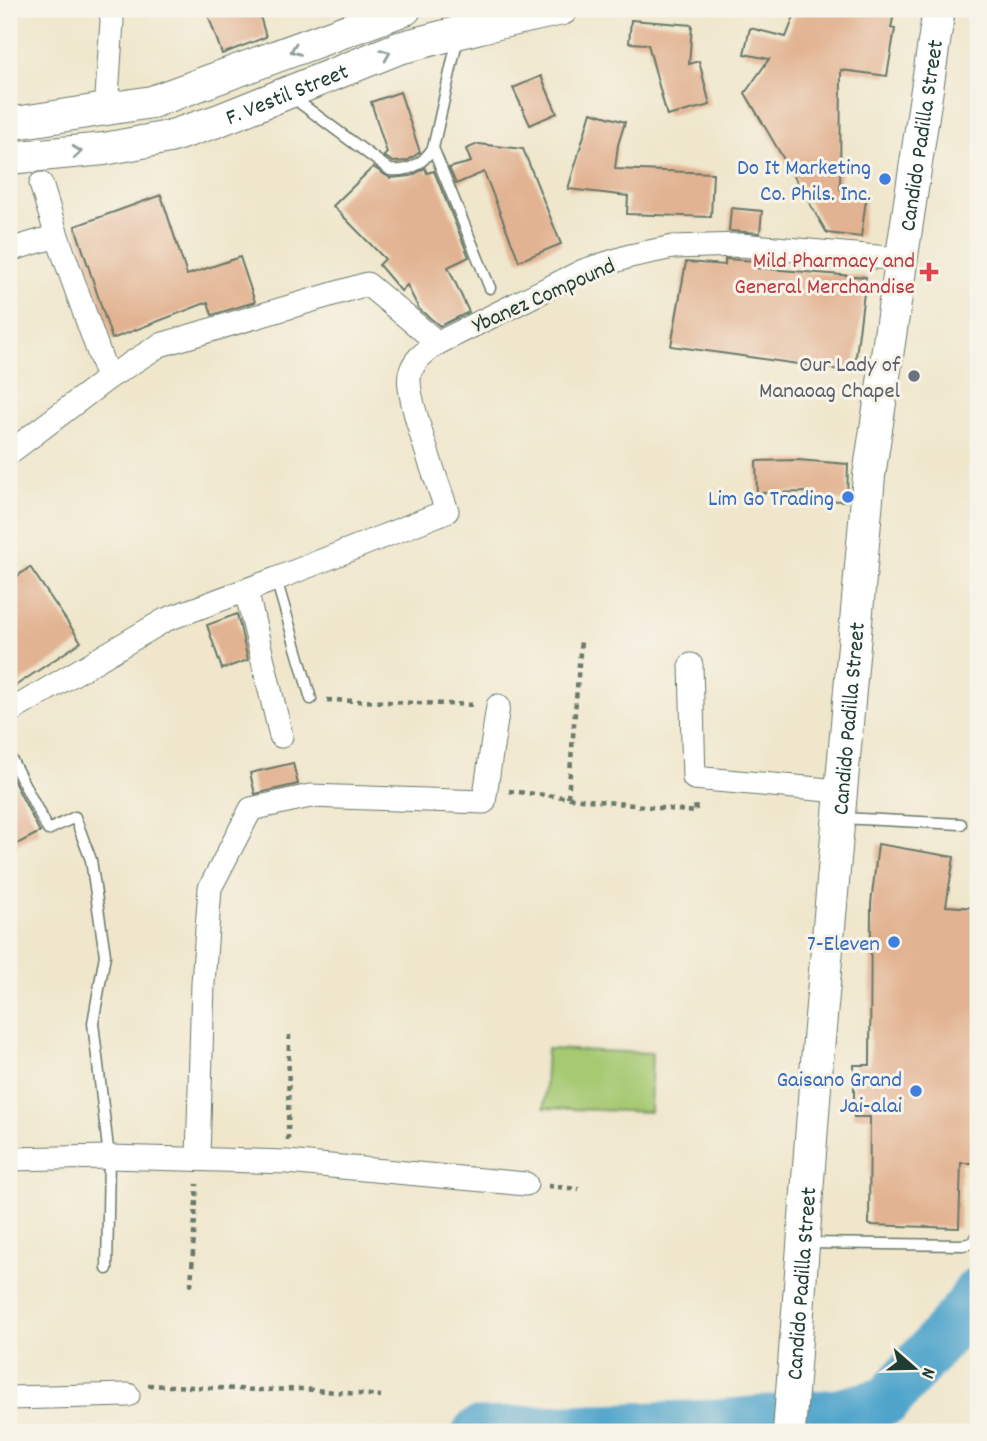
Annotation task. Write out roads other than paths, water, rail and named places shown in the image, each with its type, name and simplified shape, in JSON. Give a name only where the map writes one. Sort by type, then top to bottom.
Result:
[{"type":"main road","name":"F. Vestil Street","points":[[9,124],[152,102],[405,9]]},
{"type":"main road","name":"F. Vestil Street","points":[[9,158],[104,149],[169,136],[217,121],[399,48],[562,9]]},
{"type":"main road","name":"Candido Padilla Street","points":[[789,1432],[816,1073],[869,477],[939,9]]},
{"type":"street","points":[[106,111],[111,9]]},
{"type":"street","points":[[41,184],[108,378]]},
{"type":"street","points":[[9,250],[57,236]]},
{"type":"street","name":"Ybanez Compound","points":[[276,579],[446,511],[412,399],[408,377],[417,358],[438,343],[583,271],[630,256],[673,247],[741,245],[900,258]]},
{"type":"street","points":[[9,453],[108,378],[160,345],[367,284],[438,343]]},
{"type":"street","points":[[9,712],[165,620],[276,579]]},
{"type":"street","points":[[246,590],[281,736]]},
{"type":"street","points":[[691,665],[694,778],[839,804]]},
{"type":"street","points":[[198,1159],[203,983],[210,888],[251,810],[310,796],[484,802],[498,706]]},
{"type":"street","points":[[9,1159],[109,1157],[287,1162],[526,1184]]},
{"type":"street","points":[[9,1398],[128,1395]]},
{"type":"lane","points":[[287,93],[390,170],[402,171],[424,162],[433,148],[459,33]]},
{"type":"lane","points":[[433,148],[490,288]]},
{"type":"lane","points":[[276,579],[311,699]]},
{"type":"lane","points":[[9,755],[48,830],[75,817],[91,860],[105,955],[93,1023],[109,1157],[107,1269]]},
{"type":"lane","points":[[839,804],[961,824]]},
{"type":"lane","points":[[804,1243],[963,1245],[972,1243],[978,1235]]},
{"type":"waterway","points":[[477,1432],[720,1424],[839,1413],[887,1401],[968,1307],[978,1291]]},
{"type":"place","name":"Do It Marketing Co. Phils. Inc.","points":[[885,179]]},
{"type":"place","name":"Mild Pharmacy and General Merchandise","points":[[929,272]]},
{"type":"place","name":"Our Lady of Manaoag Chapel","points":[[914,376]]},
{"type":"place","name":"Lim Go Trading","points":[[848,497]]},
{"type":"place","name":"7-Eleven","points":[[894,942]]},
{"type":"place","name":"Gaisano Grand Jai-alai","points":[[916,1091]]}]
